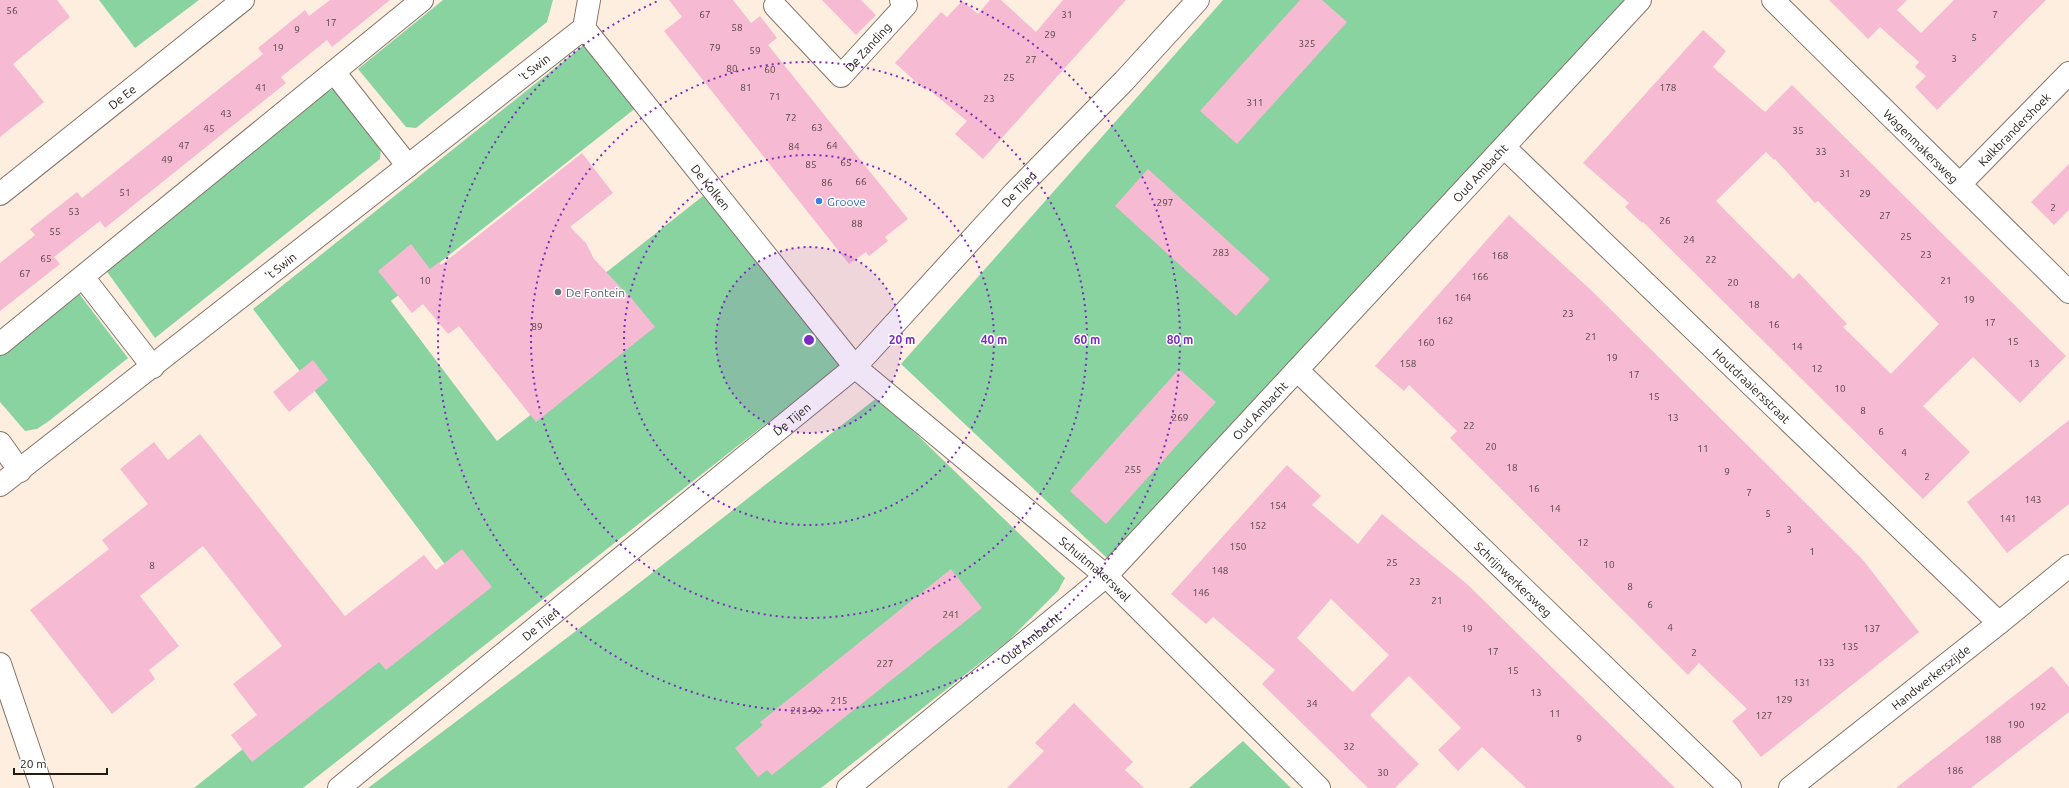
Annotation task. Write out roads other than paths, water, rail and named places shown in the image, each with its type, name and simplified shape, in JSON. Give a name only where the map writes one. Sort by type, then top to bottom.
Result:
[{"type":"street","name":"De Ee","points":[[0,194],[243,0]]},
{"type":"street","points":[[0,344],[422,0]]},
{"type":"street","points":[[584,28],[589,0]]},
{"type":"street","name":"De Zanding","points":[[775,6],[841,76],[906,5],[901,0]]},
{"type":"street","name":"De Tijen","points":[[339,788],[855,367],[1014,193],[1124,81],[1198,0]]},
{"type":"street","name":"Oud Ambacht","points":[[848,788],[1106,576],[1640,0]]},
{"type":"street","name":"Wagenmakersweg","points":[[1773,0],[2069,292]]},
{"type":"street","name":"'t Swin","points":[[0,485],[20,471],[584,28]]},
{"type":"street","name":"De Kolken","points":[[584,28],[855,367]]},
{"type":"street","points":[[334,72],[408,166]]},
{"type":"street","name":"Kalkbrandershoek","points":[[1960,184],[2069,73]]},
{"type":"street","name":"Houtdraaiersstraat","points":[[1504,147],[1999,623]]},
{"type":"street","points":[[83,276],[153,366]]},
{"type":"street","name":"Schuitmakerswal","points":[[855,367],[1106,576],[1319,788]]},
{"type":"street","name":"Schrijnwerkersweg","points":[[1297,370],[1730,788]]},
{"type":"street","points":[[0,443],[20,471]]},
{"type":"street","name":"Handwerkerszijde","points":[[1790,788],[2069,566]]},
{"type":"street","points":[[0,664],[42,788]]},
{"type":"place","name":"Groove","points":[[819,201]]},
{"type":"place","name":"De Fontein","points":[[558,292]]}]
